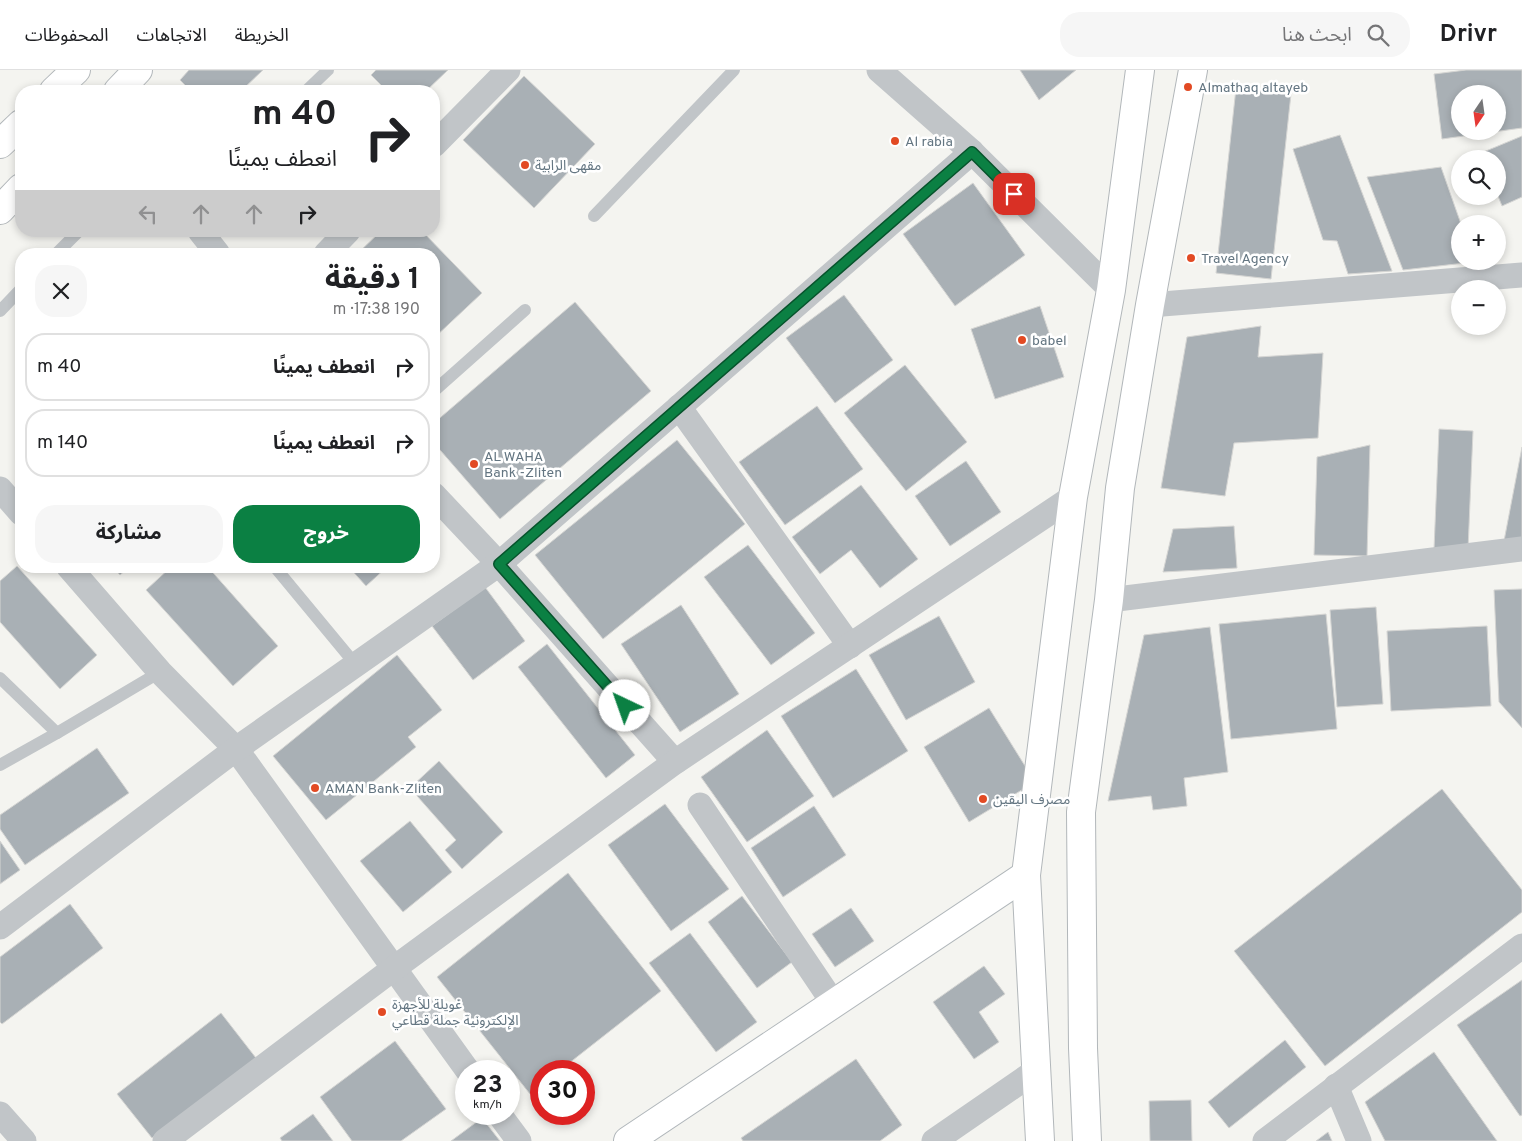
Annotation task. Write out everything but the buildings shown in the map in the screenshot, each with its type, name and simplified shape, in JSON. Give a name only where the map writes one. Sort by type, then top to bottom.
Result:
[{"type":"main road","points":[[60,85],[76,70]]},
{"type":"main road","points":[[124,85],[138,70]]},
{"type":"main road","points":[[1040,1141],[1026,875],[1073,497],[1111,290],[1140,70]]},
{"type":"main road","points":[[1087,1141],[1083,1048],[1081,812],[1109,600],[1120,488],[1192,70]]},
{"type":"main road","points":[[0,144],[15,130]]},
{"type":"main road","points":[[0,210],[15,194]]},
{"type":"main road","points":[[628,1141],[1026,875]]},
{"type":"street","points":[[440,139],[508,70]]},
{"type":"street","points":[[879,70],[972,152],[1111,290]]},
{"type":"street","points":[[0,926],[236,749],[499,564],[972,152]]},
{"type":"street","points":[[205,237],[213,248]]},
{"type":"street","points":[[332,248],[342,237]]},
{"type":"street","points":[[1150,305],[1522,275]]},
{"type":"street","points":[[679,407],[850,646]]},
{"type":"street","points":[[0,489],[15,506]]},
{"type":"street","points":[[165,1141],[393,968],[675,762],[1073,497]]},
{"type":"street","points":[[440,501],[499,564],[675,762]]},
{"type":"street","points":[[1109,600],[1522,549]]},
{"type":"street","points":[[74,573],[160,672],[236,749],[460,1060]]},
{"type":"street","points":[[700,805],[834,1004]]},
{"type":"street","points":[[1265,1141],[1522,946]]},
{"type":"street","points":[[934,1141],[1037,1070]]},
{"type":"street","points":[[1336,1086],[1359,1141]]},
{"type":"street","points":[[0,1114],[24,1141]]},
{"type":"street","points":[[507,1125],[519,1141]]},
{"type":"lane","points":[[312,85],[328,70]]},
{"type":"lane","points":[[594,216],[734,70]]},
{"type":"lane","points":[[62,248],[72,237]]},
{"type":"lane","points":[[0,311],[15,295]]},
{"type":"lane","points":[[440,386],[525,310]]},
{"type":"lane","points":[[280,573],[356,665]]},
{"type":"lane","points":[[0,765],[160,672]]},
{"type":"lane","points":[[0,678],[57,733]]},
{"type":"place","name":"Almathaq altayeb","points":[[1188,87]]},
{"type":"place","name":"Al rabia","points":[[895,141]]},
{"type":"place","name":"مقهى الرابية","points":[[525,165]]},
{"type":"place","name":"Travel Agency","points":[[1191,258]]},
{"type":"place","name":"babel","points":[[1022,340]]},
{"type":"place","name":"AL WAHA Bank -Zliten","points":[[474,464]]},
{"type":"place","name":"AMAN Bank-Zliten","points":[[315,788]]},
{"type":"place","name":"مصرف اليقين","points":[[983,799]]},
{"type":"place","name":"غويلة للأجهزة الإلكترونية جملة قطاعي","points":[[382,1012]]},
{"type":"route","points":[[625,706],[499,564],[972,152],[1014,194]]}]
